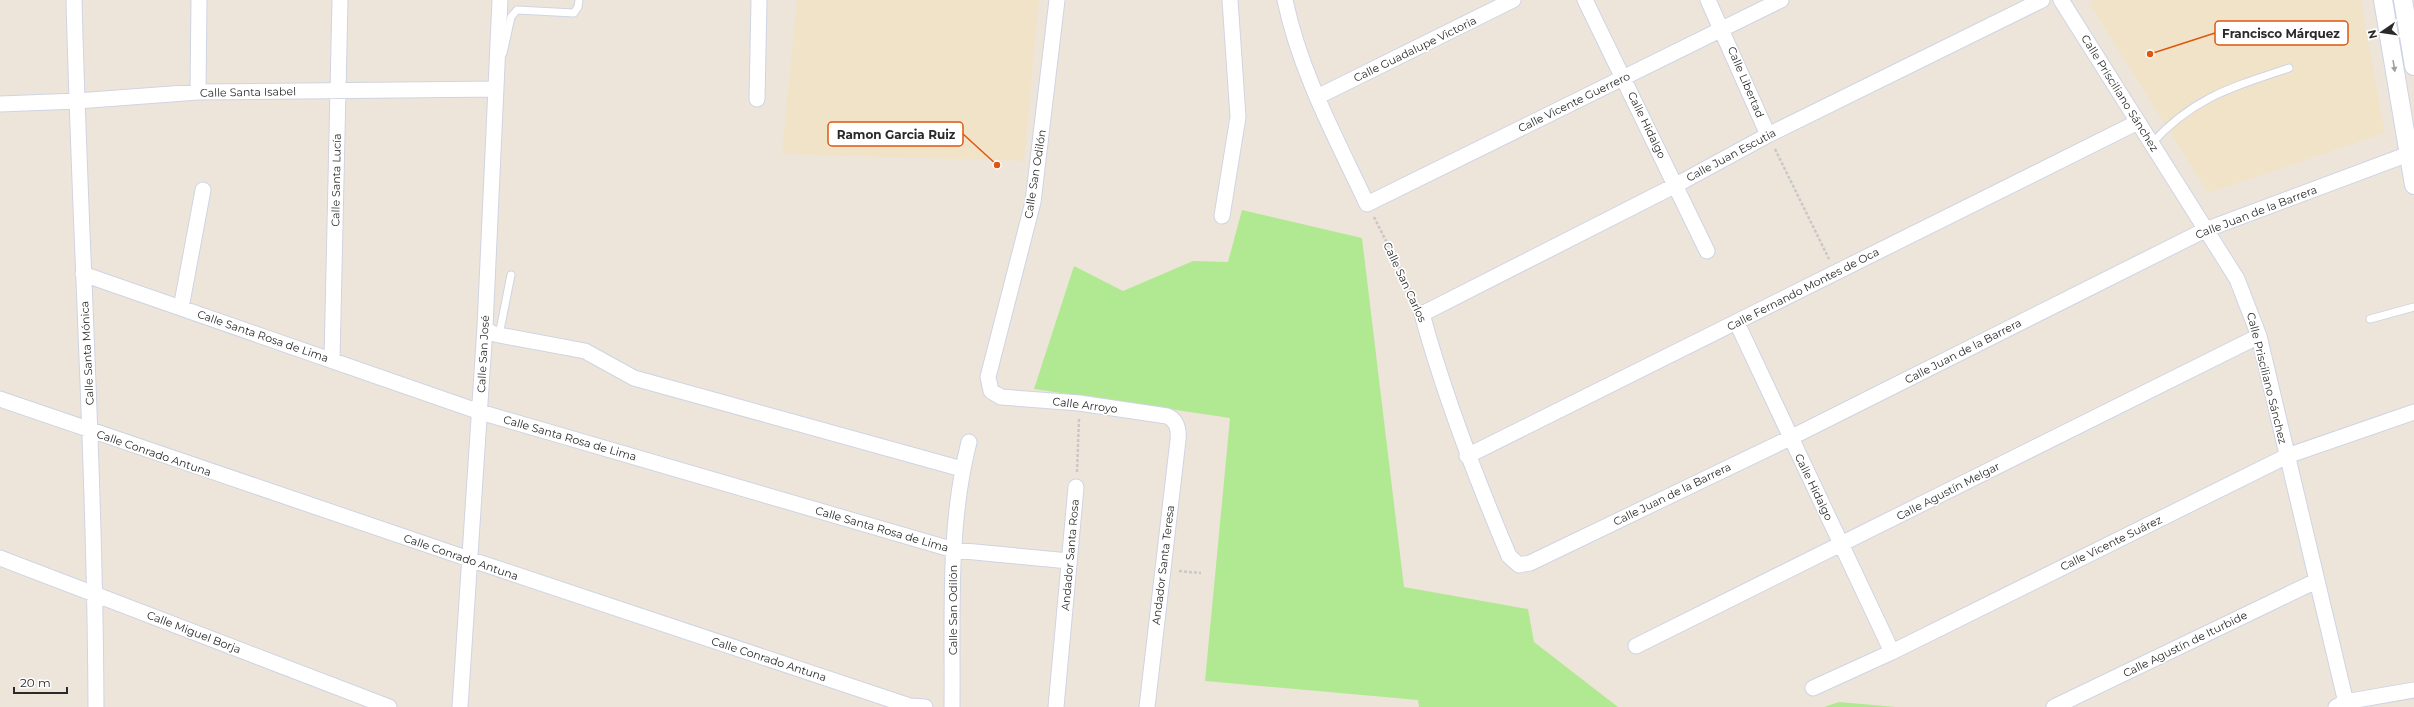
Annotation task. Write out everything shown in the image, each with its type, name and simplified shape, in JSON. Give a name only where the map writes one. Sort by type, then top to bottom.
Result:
[{"type":"street","name":"Calle Santa Mónica","points":[[74,0],[83,274],[91,432],[96,594],[96,707]]},
{"type":"street","points":[[198,92],[199,0]]},
{"type":"street","name":"Calle Santa Lucía","points":[[332,360],[340,0]]},
{"type":"street","name":"Calle San José","points":[[460,707],[485,327],[500,0]]},
{"type":"street","points":[[757,99],[759,0]]},
{"type":"street","name":"Calle San Odilón","points":[[991,391],[988,377],[1033,202],[1057,0]]},
{"type":"street","points":[[1222,216],[1238,117],[1230,0]]},
{"type":"street","points":[[1285,0],[1292,35],[1317,97],[1367,204]]},
{"type":"street","name":"Calle Guadalupe Victoria","points":[[1317,97],[1513,0]]},
{"type":"street","name":"Calle Hidalgo","points":[[1585,0],[1707,251]]},
{"type":"street","name":"Calle Libertad","points":[[1708,0],[1768,135]]},
{"type":"street","name":"Calle Vicente Guerrero","points":[[1367,204],[1781,0]]},
{"type":"street","name":"Calle Juan Escutia","points":[[1422,314],[1676,185],[1768,135],[2042,0]]},
{"type":"street","name":"Calle Prisciliano Sánchez","points":[[2061,0],[2237,279],[2259,336],[2343,705]]},
{"type":"street","points":[[2383,0],[2408,119],[2414,185]]},
{"type":"street","points":[[2403,0],[2414,66]]},
{"type":"street","name":"Calle Santa Isabel","points":[[0,104],[77,101],[198,92],[496,89]]},
{"type":"street","name":"Calle Fernando Montes de Oca","points":[[1467,456],[1737,323],[1835,272],[2138,122]]},
{"type":"street","name":"Calle Juan de la Barrera","points":[[1519,564],[1530,563],[1790,438],[2206,230],[2411,153]]},
{"type":"street","points":[[181,308],[203,190]]},
{"type":"street","name":"Calle Santa Rosa de Lima","points":[[83,274],[480,412],[954,550],[1069,561]]},
{"type":"street","name":"Calle San Carlos","points":[[1422,314],[1440,378],[1467,456],[1509,556],[1519,564]]},
{"type":"street","name":"Calle Hidalgo","points":[[1737,323],[1892,652]]},
{"type":"street","points":[[485,327],[491,332],[499,335],[585,351],[634,378],[962,469]]},
{"type":"street","name":"Calle Agustín Melgar","points":[[1636,646],[2259,336]]},
{"type":"street","name":"Calle Arroyo","points":[[991,391],[1001,397],[1079,403],[1167,416],[1172,418],[1176,424]]},
{"type":"street","name":"Calle Conrado Antuna","points":[[0,399],[91,432],[910,706],[925,707]]},
{"type":"street","name":"Calle Vicente Suárez","points":[[1813,688],[1892,652],[2287,456],[2414,412]]},
{"type":"street","name":"Andador Santa Teresa","points":[[1147,707],[1178,440],[1176,424]]},
{"type":"street","name":"Calle San Odilón","points":[[952,707],[954,550],[962,469],[969,442]]},
{"type":"street","name":"Andador Santa Rosa","points":[[1056,707],[1076,487]]},
{"type":"street","name":"Calle Miguel Borja","points":[[0,558],[389,707]]},
{"type":"street","name":"Calle Agustín de Iturbide","points":[[2054,707],[2316,581]]},
{"type":"street","points":[[2343,705],[2414,690]]},
{"type":"lane","points":[[496,89],[513,14],[522,9],[574,13],[578,7],[579,0]]},
{"type":"lane","points":[[2151,144],[2181,114],[2208,97],[2289,68]]},
{"type":"lane","points":[[499,335],[511,275]]},
{"type":"lane","points":[[2370,319],[2414,307]]},
{"type":"path","points":[[1768,135],[1835,272]]},
{"type":"path","name":"Calle San Carlos","points":[[1367,204],[1422,314]]},
{"type":"path","name":"Andador Santa Rosa","points":[[1076,487],[1079,403]]},
{"type":"path","points":[[1162,570],[1201,573]]},
{"type":"shaded area","points":[[797,0],[1039,0],[1024,161],[782,154]]},
{"type":"shaded area","points":[[2094,0],[2361,0],[2385,133],[2208,193],[2089,3]]},
{"type":"green space","points":[[1242,210],[1362,238],[1404,587],[1528,609],[1534,642],[1618,707],[1419,707],[1418,700],[1205,681],[1230,418],[1034,389],[1074,266],[1123,291],[1193,261],[1228,262]]},
{"type":"green space","points":[[1839,702],[1896,707],[1824,707]]},
{"type":"place","name":"Francisco Márquez","points":[[2150,54]]},
{"type":"place","name":"Ramon Garcia Ruiz","points":[[997,165]]}]
